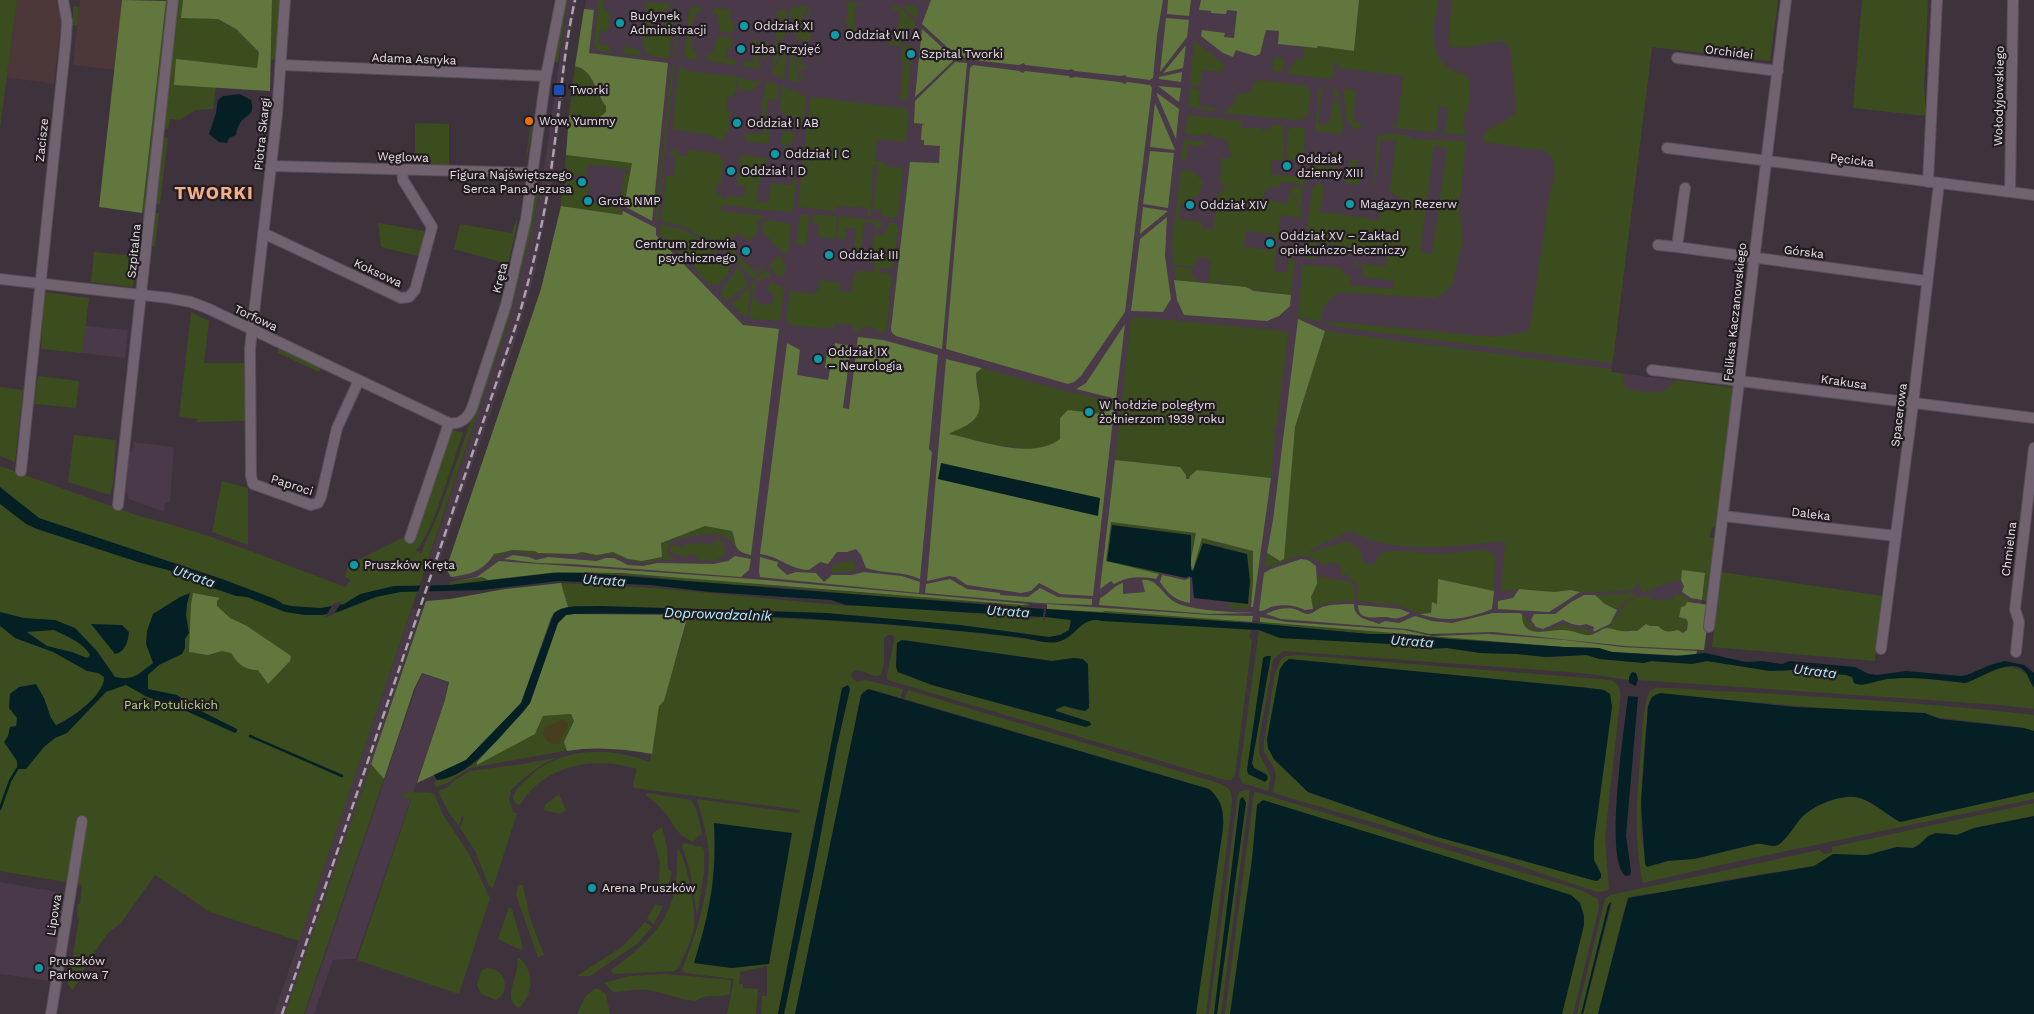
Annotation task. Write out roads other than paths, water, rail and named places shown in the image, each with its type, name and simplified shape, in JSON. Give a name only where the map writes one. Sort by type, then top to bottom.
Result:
[{"type":"street","name":"Zacisze","points":[[39,282],[66,38],[67,21],[63,0]]},
{"type":"street","name":"Szpitalna","points":[[118,505],[174,0]]},
{"type":"street","name":"Piotra Skargi","points":[[252,329],[282,65],[285,0]]},
{"type":"street","name":"Kręta","points":[[449,423],[458,423],[465,419],[472,408],[506,306],[526,219],[534,173],[546,76],[561,0]]},
{"type":"street","name":"Feliksa Kaczanowskiego","points":[[1709,627],[1755,259],[1754,248],[1786,0]]},
{"type":"street","points":[[1928,182],[1937,0]]},
{"type":"street","name":"Wołodyjowskiego","points":[[2010,192],[2013,0]]},
{"type":"street","name":"Orchidei","points":[[1677,58],[1778,70]]},
{"type":"street","name":"Adama Asnyka","points":[[282,65],[546,76]]},
{"type":"street","name":"Pęcicka","points":[[1668,148],[2034,195]]},
{"type":"street","name":"Węglowa","points":[[271,166],[534,173]]},
{"type":"street","name":"Koksowa","points":[[263,233],[401,298],[408,297],[415,290],[432,227],[405,183],[402,170]]},
{"type":"street","name":"Spacerowa","points":[[1881,649],[1939,184]]},
{"type":"street","points":[[1677,247],[1685,188]]},
{"type":"street","name":"Górska","points":[[1658,245],[1927,281]]},
{"type":"street","name":"Torfowa","points":[[0,278],[179,299],[195,304],[252,329],[449,423]]},
{"type":"street","points":[[21,471],[34,351],[39,282]]},
{"type":"street","name":"Paproci","points":[[252,329],[250,358],[251,476],[253,484],[258,487],[311,505],[318,503],[337,428],[359,380]]},
{"type":"street","name":"Krakusa","points":[[1652,370],[2034,418]]},
{"type":"street","points":[[410,538],[449,423]]},
{"type":"street","name":"Chmielna","points":[[2016,652],[2019,622],[2015,609],[2034,448]]},
{"type":"street","name":"Daleka","points":[[1723,516],[1896,536]]},
{"type":"street","name":"Lipowa","points":[[50,1014],[82,821]]},
{"type":"water","points":[[240,94],[251,100],[251,112],[240,123],[236,135],[229,138],[227,143],[219,142],[209,134],[218,100],[223,96]]},
{"type":"water","points":[[941,463],[1100,498],[1098,516],[938,479]]},
{"type":"water","name":"Utrata","points":[[0,487],[39,518],[222,579],[291,606],[320,608],[344,604],[360,594],[394,586],[450,585],[553,573],[585,573],[1044,609],[1043,617],[846,605],[831,600],[710,592],[650,585],[558,581],[483,590],[401,592],[376,597],[338,612],[322,615],[305,615],[285,612],[247,597],[236,596],[201,584],[168,570],[37,529],[26,524],[0,504]]},
{"type":"water","points":[[1112,525],[1191,535],[1191,570],[1193,571],[1203,543],[1247,554],[1250,581],[1248,604],[1194,598],[1192,578],[1189,576],[1186,578],[1107,561]]},
{"type":"water","points":[[190,593],[186,615],[189,633],[185,639],[185,648],[182,654],[159,665],[148,675],[148,689],[177,695],[193,707],[237,729],[237,731],[235,733],[184,710],[147,697],[126,685],[106,692],[67,733],[55,738],[44,747],[26,769],[17,769],[17,761],[4,742],[10,727],[16,726],[17,718],[9,708],[10,694],[19,687],[36,684],[56,725],[70,718],[93,699],[103,684],[104,677],[98,673],[87,671],[53,652],[15,638],[0,626],[0,612],[24,618],[55,620],[75,628],[97,651],[115,677],[127,678],[136,676],[153,663],[146,644],[147,631],[153,614]],"holes":[[[54,630],[79,643],[90,655],[87,658],[47,646],[27,632]]]},
{"type":"water","name":"Utrata","points":[[597,606],[826,613],[960,625],[1049,637],[1060,635],[1069,630],[1071,620],[1045,617],[1046,609],[1265,624],[1369,634],[1397,634],[1599,648],[1612,652],[1676,656],[1705,653],[1746,662],[1762,661],[1782,664],[1790,661],[1855,667],[1869,674],[1877,675],[1906,671],[1961,676],[2005,661],[2024,665],[2034,673],[2034,688],[2027,674],[2021,668],[2014,666],[1996,669],[1965,683],[1907,678],[1888,679],[1862,685],[1854,683],[1852,677],[1846,675],[1794,670],[1770,671],[1707,661],[1692,664],[1651,661],[1644,663],[1600,659],[1586,655],[1546,657],[1480,653],[1447,648],[1425,649],[1411,645],[1280,638],[1259,630],[1095,620],[1085,623],[1061,641],[1042,642],[1023,638],[941,629],[796,618],[663,614],[574,614],[566,615],[558,623],[530,703],[523,712],[495,743],[473,763],[461,772],[437,780],[434,775],[466,760],[521,703],[554,613],[569,607]]},
{"type":"water","points":[[91,624],[122,625],[129,632],[124,649],[115,654]]},
{"type":"water","points":[[902,640],[1052,661],[1074,658],[1083,659],[1088,664],[1089,708],[1085,711],[1064,706],[1056,709],[1056,711],[1090,722],[1091,725],[1086,727],[932,685],[898,672],[896,667],[897,643]]},
{"type":"water","points":[[1271,656],[1252,763],[1254,768],[1267,775],[1268,779],[1265,782],[1248,774],[1247,770],[1263,658]]},
{"type":"water","points":[[1289,659],[1589,688],[1604,690],[1610,694],[1612,707],[1594,841],[1594,860],[1601,878],[1597,881],[1592,880],[1434,836],[1308,792],[1274,759],[1268,748],[1267,739],[1280,669]]},
{"type":"water","points":[[1632,672],[1636,673],[1638,679],[1636,686],[1629,683],[1629,677]]},
{"type":"water","points":[[848,685],[850,689],[784,1014],[778,1014],[842,688]]},
{"type":"water","points":[[868,689],[1209,789],[1217,797],[1221,807],[1223,828],[1196,1014],[795,1014],[861,695]]},
{"type":"water","points":[[1660,693],[1795,707],[1925,713],[1940,719],[2024,728],[2034,731],[2034,792],[1900,822],[1860,798],[1838,798],[1815,807],[1808,812],[1778,845],[1756,844],[1694,859],[1667,861],[1647,867],[1645,864],[1641,803],[1648,706],[1652,697]]},
{"type":"water","points":[[1628,696],[1638,697],[1626,836],[1631,871],[1630,875],[1626,876],[1619,866],[1616,846],[1616,821],[1617,792]]},
{"type":"water","points":[[1243,797],[1246,803],[1217,1014],[1214,1014],[1240,799]]},
{"type":"water","points":[[1263,800],[1571,895],[1580,903],[1584,916],[1584,925],[1562,1014],[1230,1014],[1252,860],[1257,805]]},
{"type":"water","points":[[2034,816],[2034,1014],[1598,1014],[1628,898],[1814,866],[1833,854],[1867,855],[1897,847],[1913,848],[1928,836],[1936,833],[1957,835],[1974,828]]},
{"type":"water","points":[[714,823],[792,833],[769,964],[732,968],[694,963],[711,893],[715,842]]},
{"type":"water","points":[[1611,902],[1583,1014],[1581,1014],[1608,905]]},
{"type":"waterway","name":"Doprowadzalnik","points":[[250,736],[342,776]]},
{"type":"waterway","points":[[0,809],[10,781],[17,769]]},
{"type":"railway","points":[[282,1014],[518,319],[534,261],[546,202],[567,40],[575,0]]},
{"type":"place","name":"Budynek Administracji","points":[[620,23]]},
{"type":"place","name":"Oddział XI","points":[[744,26]]},
{"type":"place","name":"Oddział VII A","points":[[835,35]]},
{"type":"place","name":"Izba Przyjęć","points":[[741,49]]},
{"type":"place","name":"Szpital Tworki","points":[[911,54]]},
{"type":"place","name":"Tworki","points":[[559,90]]},
{"type":"place","name":"Wow, Yummy","points":[[529,121]]},
{"type":"place","name":"Oddział I AB","points":[[737,123]]},
{"type":"place","name":"Oddział I C","points":[[775,154]]},
{"type":"place","name":"Oddział dzienny XIII","points":[[1287,166]]},
{"type":"place","name":"Oddział I D","points":[[731,171]]},
{"type":"place","name":"Figura Najświętszego Serca Pana Jezusa","points":[[582,182]]},
{"type":"place","name":"Grota NMP","points":[[588,201]]},
{"type":"place","name":"Magazyn Rezerw","points":[[1350,204]]},
{"type":"place","name":"Oddział XIV","points":[[1190,205]]},
{"type":"place","name":"Oddział XV – Zakład opiekuńczo-leczniczy","points":[[1270,243]]},
{"type":"place","name":"Centrum zdrowia psychicznego","points":[[746,251]]},
{"type":"place","name":"Oddział III","points":[[829,255]]},
{"type":"place","name":"Oddział IX – Neurologia","points":[[818,359]]},
{"type":"place","name":"W hołdzie poległym żołnierzom 1939 roku","points":[[1089,412]]},
{"type":"place","name":"Pruszków Kręta","points":[[354,565]]},
{"type":"place","name":"Arena Pruszków","points":[[592,888]]},
{"type":"place","name":"Pruszków Parkowa 7","points":[[39,968]]},
{"type":"district","name":"TWORKI","points":[[214,192]]},
{"type":"park label","name":"Park Potulickich","points":[[171,705]]}]
